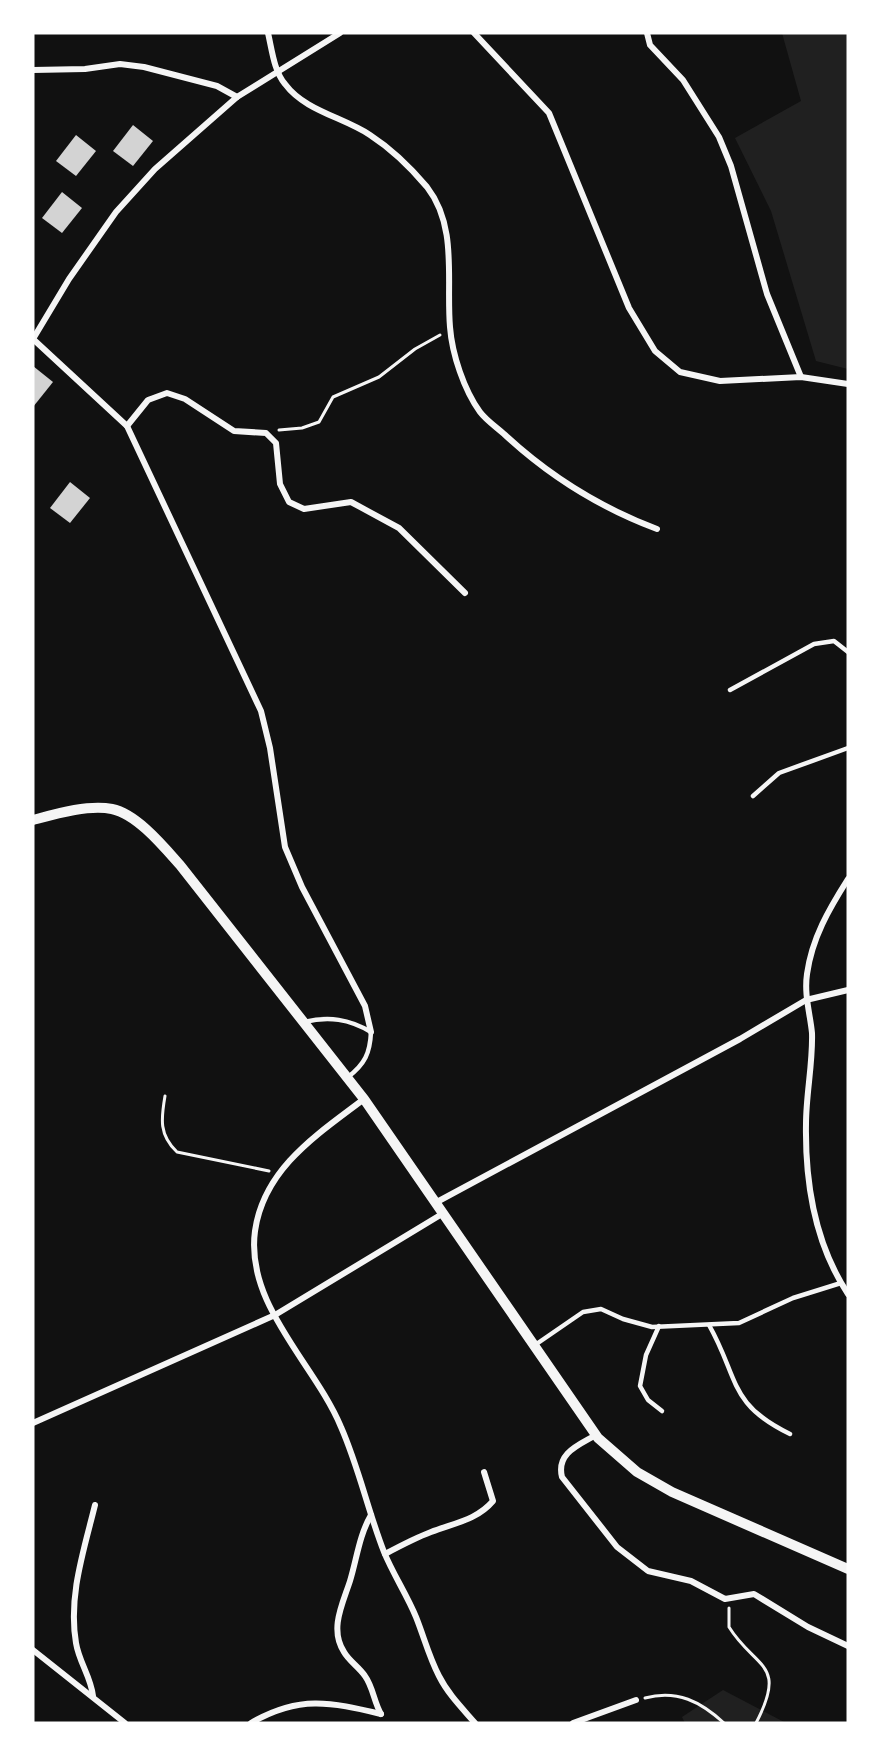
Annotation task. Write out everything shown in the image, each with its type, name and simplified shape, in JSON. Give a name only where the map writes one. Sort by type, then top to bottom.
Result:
[{"type":"street","points":[[268,33],[277,72],[285,85],[300,99],[369,134],[396,156],[442,210],[446,229],[450,330],[458,363],[480,412],[516,445],[566,483],[620,515],[657,529]]},
{"type":"street","points":[[340,33],[237,97],[163,162],[116,212],[69,279],[33,339],[127,426],[261,711],[270,747],[285,847],[302,887],[365,1006],[371,1032]]},
{"type":"street","points":[[474,33],[549,113],[629,308],[655,351],[680,372],[720,381],[801,377],[848,384]]},
{"type":"street","points":[[647,33],[650,45],[683,80],[719,137],[731,166],[767,294],[801,377]]},
{"type":"street","points":[[33,70],[85,69],[120,64],[144,67],[218,87],[237,97]]},
{"type":"street","points":[[127,426],[148,400],[167,393],[185,399],[234,431],[266,434],[276,443],[280,484],[289,502],[304,509],[351,502],[399,528],[465,593]]},
{"type":"street","points":[[33,820],[68,811],[113,809],[148,829],[180,865],[348,1077],[596,1435],[637,1472],[672,1492],[848,1569]]},
{"type":"street","points":[[848,879],[820,924],[807,974],[806,1000],[812,1033],[806,1124],[813,1213],[824,1251],[848,1294]]},
{"type":"street","points":[[435,1203],[740,1039],[806,1000],[848,990]]},
{"type":"street","points":[[364,1099],[304,1144],[279,1173],[269,1189],[259,1213],[255,1234],[260,1282],[275,1315],[340,1425],[385,1554],[416,1617],[440,1679],[475,1723]]},
{"type":"street","points":[[33,1423],[275,1315],[442,1214]]},
{"type":"street","points":[[596,1435],[565,1455],[560,1468],[567,1484],[617,1547],[648,1571],[691,1581],[730,1600],[754,1594],[808,1627],[848,1646]]},
{"type":"street","points":[[385,1554],[418,1537],[464,1521],[485,1510],[493,1501],[484,1472]]},
{"type":"street","points":[[93,1696],[92,1682],[76,1645],[75,1627],[76,1584],[95,1505]]},
{"type":"street","points":[[252,1723],[267,1714],[297,1703],[347,1706],[381,1714],[374,1702],[366,1677],[343,1651],[338,1630],[339,1610],[351,1580],[357,1550],[371,1515]]},
{"type":"street","points":[[33,1650],[125,1723]]},
{"type":"street","points":[[573,1723],[636,1700]]},
{"type":"lane","points":[[730,690],[814,644],[834,641],[848,652]]},
{"type":"lane","points":[[753,796],[779,773],[848,748]]},
{"type":"lane","points":[[304,1022],[334,1018],[358,1024],[371,1032],[370,1051],[362,1066],[348,1077]]},
{"type":"lane","points":[[534,1346],[583,1312],[601,1309],[623,1319],[659,1326],[739,1323],[793,1298],[841,1283]]},
{"type":"lane","points":[[709,1324],[738,1391],[748,1406],[765,1422],[790,1434]]},
{"type":"lane","points":[[659,1326],[646,1355],[640,1386],[648,1400],[662,1411]]},
{"type":"path","points":[[266,434],[319,422],[333,397],[379,377],[416,349],[450,330]]},
{"type":"path","points":[[165,1096],[162,1126],[166,1142],[177,1152],[279,1173]]},
{"type":"path","points":[[730,1600],[729,1627],[767,1670],[769,1693],[756,1723]]},
{"type":"path","points":[[636,1700],[659,1694],[692,1699],[724,1723]]},
{"type":"shaded area","points":[[782,33],[848,33],[848,369],[816,361],[771,211],[735,138],[801,101]]},
{"type":"shaded area","points":[[723,1690],[786,1723],[685,1723],[682,1717]]},
{"type":"building","points":[[133,125],[153,141],[133,166],[113,151]]},
{"type":"building","points":[[76,135],[96,151],[76,176],[56,161]]},
{"type":"building","points":[[62,192],[82,208],[62,233],[42,218]]},
{"type":"building","points":[[33,366],[53,382],[33,407]]},
{"type":"building","points":[[70,482],[90,498],[70,523],[50,508]]}]
